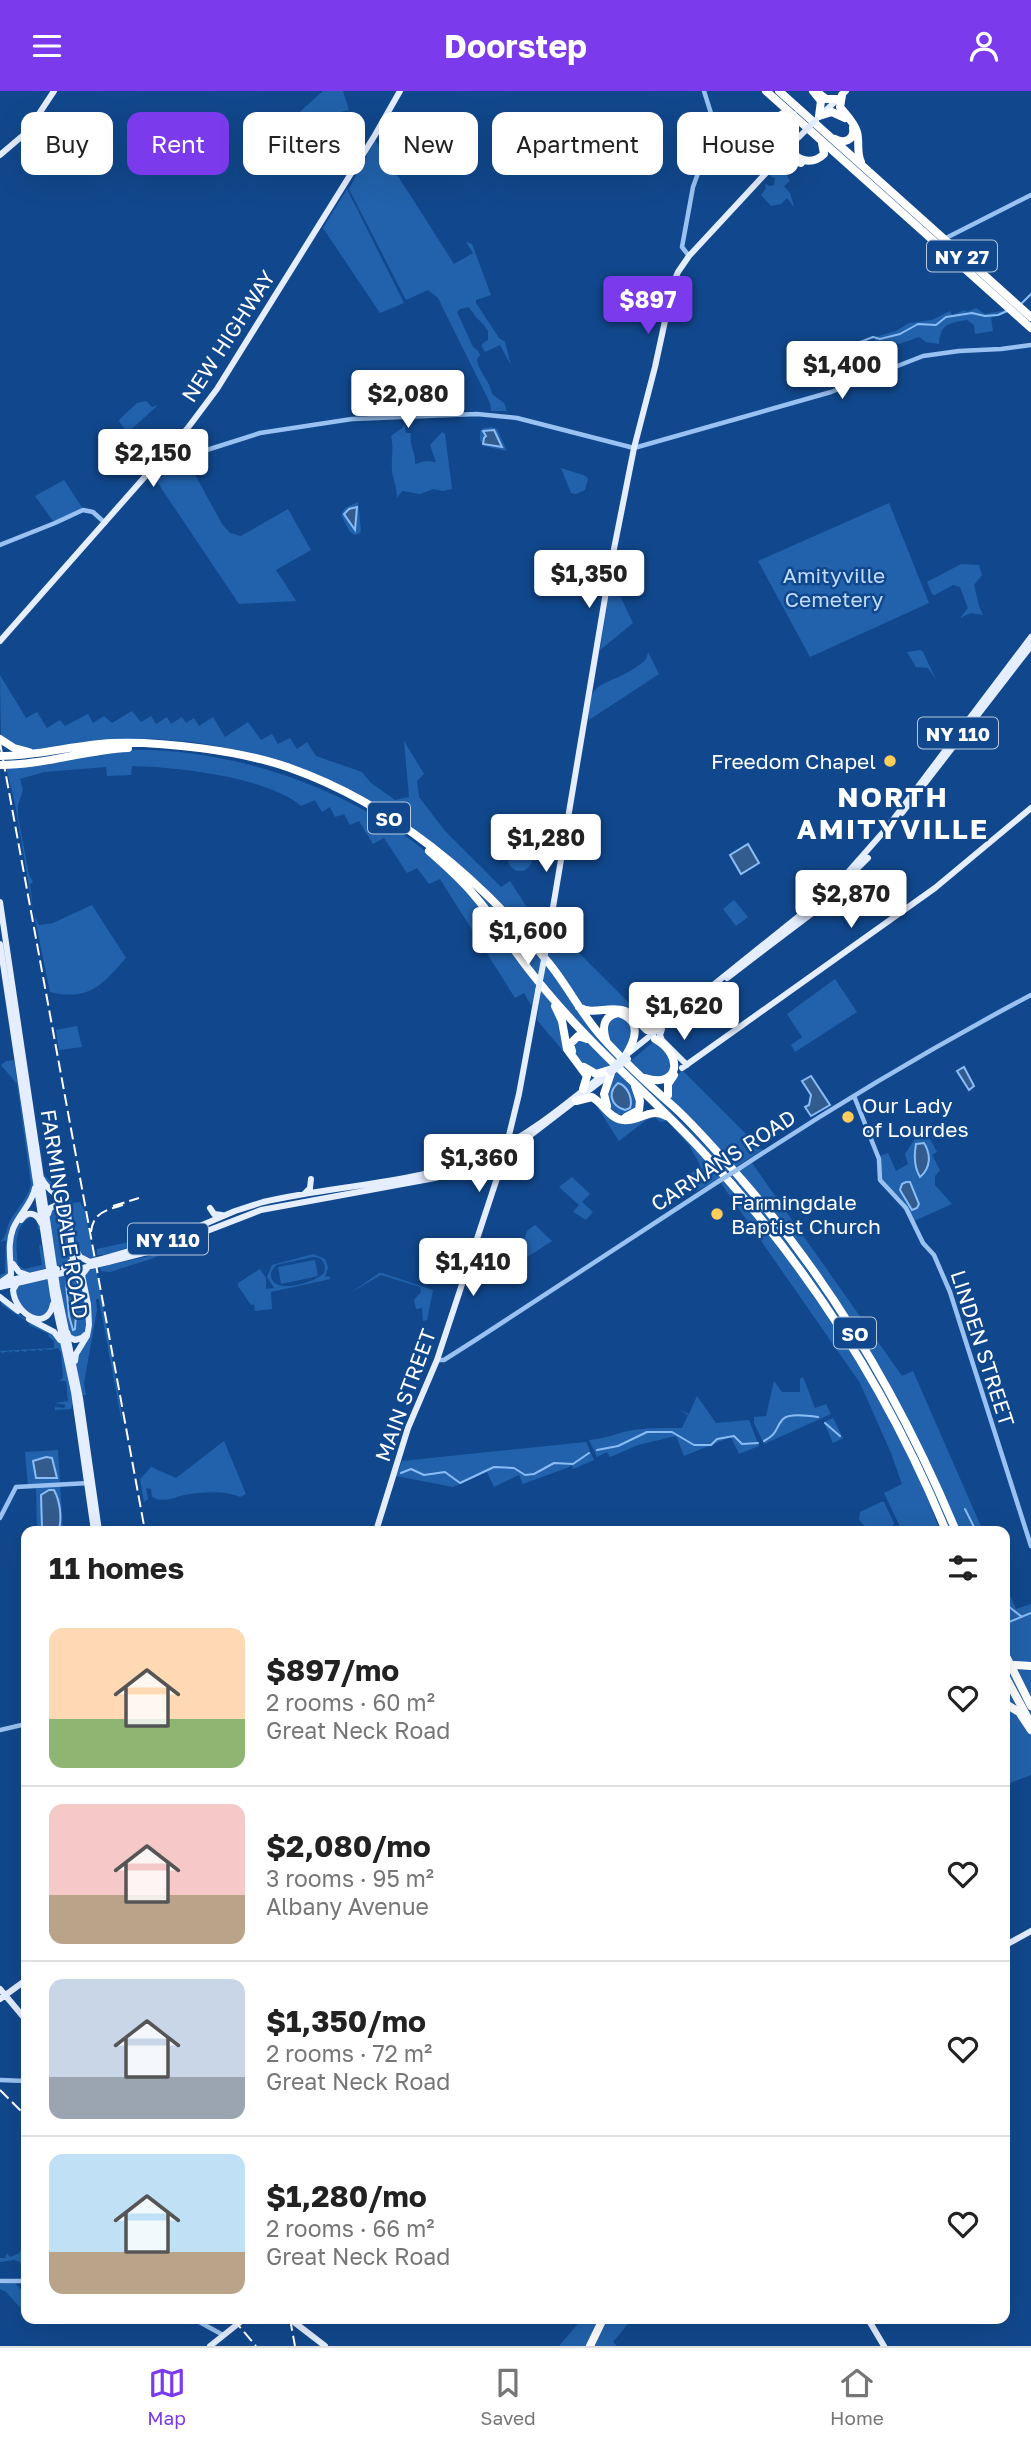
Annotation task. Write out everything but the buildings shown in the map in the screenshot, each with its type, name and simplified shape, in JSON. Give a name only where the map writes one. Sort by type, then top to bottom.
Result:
[{"type":"highway","points":[[793,91],[792,97],[796,106]]},
{"type":"highway","points":[[815,91],[826,99],[841,95],[840,107],[855,125],[858,134],[858,157],[864,167]]},
{"type":"highway","points":[[815,91],[821,101],[818,118]]},
{"type":"highway","points":[[772,92],[776,104],[774,112]]},
{"type":"highway","name":"NY 27","points":[[772,92],[796,106],[864,167],[1031,328]]},
{"type":"highway","name":"NY 27","points":[[772,92],[792,112]]},
{"type":"highway","points":[[818,118],[832,111],[839,113],[853,127],[853,135],[846,141],[830,137]]},
{"type":"highway","name":"NY 27","points":[[799,119],[846,162],[1031,317]]},
{"type":"highway","points":[[799,158],[815,160],[824,154],[825,149],[819,138]]},
{"type":"highway","points":[[799,161],[808,164],[834,157],[846,162]]},
{"type":"highway","points":[[0,739],[19,750],[53,752]]},
{"type":"highway","name":"SO","points":[[1,763],[115,743],[194,748],[261,759],[289,767],[328,784],[422,839],[451,863],[539,951],[607,1043],[676,1108],[772,1216],[846,1318],[906,1422],[954,1526]]},
{"type":"highway","name":"SO","points":[[1,763],[46,762],[107,750],[158,748],[254,762],[324,787],[397,827],[419,843],[456,875],[486,909],[548,994],[595,1045],[674,1120],[768,1225],[818,1293],[873,1381],[926,1485],[942,1526]]},
{"type":"highway","points":[[548,994],[562,1021],[567,1049],[587,1074],[588,1080],[583,1089]]},
{"type":"highway","points":[[578,1006],[589,1011],[619,1010],[634,1016],[647,1030],[660,1029]]},
{"type":"highway","points":[[607,1043],[604,1024],[611,1015],[622,1014],[631,1021],[635,1030],[635,1041],[627,1057]]},
{"type":"highway","points":[[595,1045],[578,1036],[572,1040],[570,1046],[571,1051],[589,1071],[597,1074],[610,1071],[604,1094],[607,1106],[615,1115],[627,1117],[639,1109],[640,1101],[634,1083]]},
{"type":"highway","points":[[655,1040],[673,1055],[676,1065],[670,1076],[656,1081]]},
{"type":"highway","points":[[668,1095],[668,1084],[678,1061],[675,1053]]},
{"type":"highway","points":[[674,1074],[685,1066]]},
{"type":"highway","points":[[642,1077],[656,1081],[676,1108]]},
{"type":"highway","points":[[576,1101],[592,1097],[615,1117],[623,1120],[652,1112],[674,1120]]},
{"type":"highway","points":[[1010,1664],[1031,1704]]},
{"type":"highway","points":[[1010,1666],[1031,1666]]},
{"type":"highway","points":[[1010,1685],[1031,1724]]},
{"type":"highway","points":[[1010,1707],[1019,1712],[1031,1730]]},
{"type":"highway","points":[[590,2346],[601,2324]]},
{"type":"main road","points":[[40,112],[51,91]]},
{"type":"main road","points":[[37,112],[51,91]]},
{"type":"main road","name":"NEW HIGHWAY","points":[[0,641],[170,449],[217,389],[400,91]]},
{"type":"main road","name":"MAIN STREET","points":[[799,138],[841,95]]},
{"type":"main road","points":[[0,155],[21,137]]},
{"type":"main road","name":"MAIN STREET","points":[[378,1526],[408,1428],[437,1360],[507,1148],[546,946],[609,574],[634,448],[673,284],[689,256],[765,175]]},
{"type":"main road","name":"NY 110","points":[[107,1260],[159,1250],[261,1210],[435,1178],[479,1165],[507,1148],[576,1101],[735,969],[815,911],[908,806],[923,779],[1031,637]]},
{"type":"main road","name":"NY 110","points":[[868,854],[1031,646]]},
{"type":"main road","points":[[660,1029],[655,1040],[675,1053],[685,1066],[935,888],[1031,808]]},
{"type":"main road","name":"FARMINGDALE ROAD","points":[[0,902],[48,1276],[77,1410],[96,1526]]},
{"type":"main road","points":[[0,916],[4,926]]},
{"type":"main road","name":"FARMINGDALE ROAD","points":[[0,944],[62,1317],[77,1381],[89,1483]]},
{"type":"main road","name":"NY 110","points":[[627,1057],[655,1040],[660,1029]]},
{"type":"main road","name":"NY 110","points":[[0,1284],[17,1283],[107,1260],[167,1240],[263,1202],[442,1170],[507,1148],[610,1071]]},
{"type":"main road","points":[[38,1167],[44,1184],[63,1200],[69,1209],[76,1253],[90,1265],[82,1276],[89,1322],[87,1336],[75,1357],[77,1381]]},
{"type":"main road","points":[[0,1284],[11,1275],[11,1235],[33,1198],[35,1179]]},
{"type":"main road","points":[[302,1195],[310,1189],[311,1179]]},
{"type":"main road","points":[[53,1261],[48,1213],[53,1206],[60,1205],[68,1213],[73,1255],[72,1262],[61,1271]]},
{"type":"main road","points":[[210,1208],[216,1215],[227,1215]]},
{"type":"main road","points":[[30,1276],[21,1274],[14,1266],[11,1251],[13,1236],[20,1221],[27,1214],[37,1216],[43,1230]]},
{"type":"main road","points":[[61,1271],[76,1276],[81,1284],[87,1313],[83,1338],[71,1338],[62,1317]]},
{"type":"main road","name":"NY 110","points":[[0,1284],[30,1276],[48,1276]]},
{"type":"main road","points":[[17,1283],[13,1290],[16,1306],[29,1316],[40,1318],[47,1315],[52,1308],[48,1276]]},
{"type":"main road","points":[[0,1297],[27,1318],[54,1332],[66,1353]]},
{"type":"main road","points":[[77,1410],[85,1437]]},
{"type":"main road","points":[[1010,1943],[1031,1931]]},
{"type":"main road","points":[[21,1983],[2,1994],[21,2015]]},
{"type":"main road","points":[[210,2346],[237,2324]]},
{"type":"main road","points":[[296,2324],[325,2346]]},
{"type":"main road","points":[[871,2324],[884,2346]]},
{"type":"street","points":[[689,256],[682,247],[684,230],[693,187],[715,126],[704,91]]},
{"type":"street","points":[[939,240],[1031,195]]},
{"type":"street","points":[[170,449],[191,455],[260,433],[352,419],[477,414],[517,418],[634,448],[831,392],[923,356],[1031,345]]},
{"type":"street","points":[[0,545],[83,510],[93,512],[105,523]]},
{"type":"street","name":"CARMANS ROAD","points":[[437,1360],[444,1360],[490,1331],[854,1096],[952,1037],[1031,995]]},
{"type":"street","name":"LINDEN STREET","points":[[854,1096],[879,1159],[880,1180],[906,1208],[923,1243],[934,1255],[950,1292],[1031,1546]]},
{"type":"street","points":[[0,1518],[16,1487],[89,1483]]},
{"type":"street","points":[[0,1730],[21,1725]]},
{"type":"street","points":[[0,2080],[21,2081]]},
{"type":"street","points":[[0,2281],[21,2281]]},
{"type":"street","points":[[203,2324],[223,2335]]},
{"type":"green space","points":[[323,91],[343,91],[349,110],[341,112],[300,112]]},
{"type":"green space","points":[[375,140],[379,146],[379,175],[397,175],[454,264],[473,253],[466,242],[472,244],[491,295],[476,300],[476,303],[499,338],[505,342],[511,365],[500,345],[485,352],[482,344],[488,340],[488,331],[469,307],[457,312],[473,347],[480,355],[478,364],[492,394],[504,403],[507,411],[491,411],[490,403],[438,298],[428,290],[406,300],[349,189],[356,175],[365,175],[365,159]]},
{"type":"green space","points":[[786,175],[790,181],[784,186],[790,193],[794,207],[787,198],[781,204],[771,206],[761,195],[766,188],[765,183],[774,185],[775,178],[770,176]]},
{"type":"green space","points":[[347,189],[404,303],[380,313],[323,228]]},
{"type":"green space","points":[[976,308],[985,314],[1006,310],[1009,312],[991,318],[993,331],[975,334],[974,325],[967,320],[944,328],[939,344],[926,342],[919,337],[899,344],[886,340],[875,346],[875,337],[896,331],[909,323],[932,320],[950,311],[952,315]]},
{"type":"green space","points":[[146,401],[152,407],[158,405],[125,435],[120,419],[137,403]]},
{"type":"green space","points":[[404,424],[406,433],[411,433],[415,464],[436,462],[430,445],[442,432],[445,434],[452,489],[433,489],[420,494],[402,491],[397,498],[392,470],[391,436]]},
{"type":"green space","points":[[484,428],[497,429],[507,451],[484,446],[480,440],[480,431]]},
{"type":"green space","points":[[189,435],[194,437],[198,449],[185,452],[177,448]]},
{"type":"green space","points":[[169,454],[187,460],[222,524],[230,533],[241,536],[288,509],[311,550],[276,570],[296,601],[239,604],[151,473]]},
{"type":"green space","points":[[561,468],[586,476],[588,479],[585,490],[571,493]]},
{"type":"green space","points":[[64,480],[83,509],[73,516],[53,521],[35,496]]},
{"type":"green space","points":[[358,502],[361,530],[355,535],[350,532],[341,515],[345,508]]},
{"type":"green space","name":"Amityville Cemetery","points":[[889,503],[929,603],[810,657],[758,561]]},
{"type":"green space","points":[[961,564],[979,565],[982,575],[974,585],[983,615],[971,613],[960,618],[968,608],[960,587],[953,585],[935,595],[932,594],[927,582]]},
{"type":"green space","points":[[609,593],[619,594],[633,623],[600,650]]},
{"type":"green space","points":[[920,650],[936,680],[928,668],[916,667],[907,652]]},
{"type":"green space","points":[[648,652],[659,674],[589,720],[591,697],[595,690],[640,665]]},
{"type":"green space","points":[[0,675],[26,718],[37,712],[47,728],[60,720],[65,726],[88,714],[93,723],[104,716],[112,723],[132,711],[141,722],[151,716],[156,724],[167,717],[171,724],[182,717],[186,723],[194,718],[199,726],[213,717],[225,737],[248,722],[261,740],[272,734],[278,744],[290,738],[297,749],[307,742],[316,756],[362,772],[371,783],[395,800],[409,797],[404,741],[424,774],[417,781],[419,797],[445,831],[501,887],[510,881],[544,934],[542,951],[481,885],[410,827],[332,782],[291,766],[248,753],[157,739],[114,741],[43,750],[16,746],[1,737]]},
{"type":"green space","points":[[122,750],[167,751],[214,757],[260,768],[307,783],[351,803],[393,827],[430,855],[482,910],[536,985],[532,1004],[524,993],[515,998],[440,879],[429,884],[417,868],[407,873],[384,838],[373,844],[359,821],[350,825],[344,814],[335,817],[330,807],[322,812],[315,800],[301,806],[267,788],[221,775],[132,766],[131,775],[107,776],[106,767],[44,772],[20,779],[23,790],[18,816],[29,875],[33,882],[30,884],[33,910],[6,767]]},
{"type":"green space","points":[[520,847],[531,854],[532,859],[525,870],[520,871],[509,864],[508,859],[515,848]]},
{"type":"green space","points":[[482,896],[534,950],[618,1058],[614,1062],[542,983],[544,980],[536,975]]},
{"type":"green space","points":[[734,900],[748,917],[736,926],[723,909]]},
{"type":"green space","points":[[92,905],[126,958],[101,983],[85,993],[50,992],[34,914],[39,925],[53,923]]},
{"type":"green space","points":[[557,931],[649,1023],[655,1024],[648,1028],[634,1014],[586,1009],[547,957],[551,933]]},
{"type":"green space","points":[[835,979],[857,1012],[795,1052],[791,1045],[802,1037],[787,1014]]},
{"type":"green space","points":[[541,990],[557,1011],[584,1076],[537,1020]]},
{"type":"green space","points":[[622,1015],[634,1030],[633,1040],[622,1055],[608,1038],[606,1022]]},
{"type":"green space","points":[[77,1026],[82,1047],[59,1050],[56,1030]]},
{"type":"green space","points":[[583,1038],[610,1065],[604,1070],[589,1070],[573,1051],[572,1042]]},
{"type":"green space","points":[[656,1040],[674,1060],[667,1077],[648,1078],[629,1062]]},
{"type":"green space","points":[[14,1060],[34,1189],[14,1222],[10,1273],[0,1279],[0,1275],[5,1273],[6,1240],[0,1242],[31,1184],[17,1084],[1,1065]]},
{"type":"green space","points":[[625,1065],[730,1170],[725,1174],[621,1068]]},
{"type":"green space","points":[[682,1070],[762,1150],[734,1168],[670,1098],[670,1084]]},
{"type":"green space","points":[[617,1072],[637,1092],[637,1108],[627,1115],[617,1114],[608,1105],[605,1088]]},
{"type":"green space","points":[[591,1098],[598,1101],[616,1120],[654,1114],[667,1118],[764,1227],[824,1308],[877,1393],[900,1438],[938,1526],[900,1526],[884,1493],[902,1484],[860,1383],[718,1179],[697,1191],[687,1177],[700,1165],[689,1145],[667,1121],[660,1122],[653,1115],[619,1141],[594,1102],[584,1102]]},
{"type":"green space","points":[[923,1126],[937,1152],[932,1155],[940,1170],[935,1176],[935,1185],[952,1204],[914,1221],[902,1200],[882,1179],[880,1156],[888,1153],[896,1171],[908,1164],[905,1154]]},
{"type":"green space","points":[[38,1145],[42,1145],[44,1175],[73,1203],[80,1202],[85,1211],[94,1258],[83,1256],[79,1250],[73,1214],[69,1205],[44,1179]]},
{"type":"green space","points":[[752,1163],[902,1376],[913,1371],[981,1526],[956,1526],[869,1352],[738,1172]]},
{"type":"green space","points":[[734,1175],[767,1216],[857,1344],[908,1435],[950,1526],[945,1526],[871,1374],[729,1178]]},
{"type":"green space","points":[[572,1177],[590,1194],[582,1202],[593,1212],[586,1220],[573,1212],[579,1205],[559,1187]]},
{"type":"green space","points":[[55,1207],[65,1210],[72,1259],[68,1264],[56,1266],[49,1216]]},
{"type":"green space","points":[[26,1215],[32,1217],[25,1221],[18,1232],[18,1265],[24,1269],[42,1265],[41,1245],[47,1268],[25,1274],[14,1264],[13,1250],[16,1232]]},
{"type":"green space","points":[[535,1225],[552,1241],[520,1262],[517,1261],[527,1231]]},
{"type":"green space","points":[[138,1240],[140,1243],[106,1255],[97,1255],[97,1249]]},
{"type":"green space","points":[[192,1241],[151,1259],[110,1272],[101,1271],[103,1283],[100,1267],[149,1256]]},
{"type":"green space","points":[[313,1254],[325,1259],[328,1267],[325,1277],[329,1276],[330,1279],[271,1292],[272,1309],[255,1311],[254,1304],[251,1305],[238,1283],[260,1269],[266,1278],[266,1289],[274,1288],[267,1277],[272,1265]],"holes":[[[316,1257],[325,1267],[324,1273],[312,1281],[284,1286],[272,1280],[271,1272],[276,1265]]]},
{"type":"green space","points":[[315,1260],[318,1276],[281,1284],[278,1267]]},
{"type":"green space","points":[[96,1267],[122,1423],[99,1299],[96,1299],[97,1310],[84,1383],[86,1395],[82,1395],[76,1366],[77,1357],[87,1340],[85,1270]]},
{"type":"green space","points":[[379,1273],[433,1290],[427,1320],[423,1321],[422,1308],[416,1309],[414,1300],[421,1292],[420,1287],[381,1275],[352,1292]]},
{"type":"green space","points":[[69,1274],[80,1286],[86,1303],[86,1322],[81,1337],[72,1337],[68,1331],[58,1276]]},
{"type":"green space","points":[[48,1278],[52,1301],[46,1315],[35,1317],[17,1304],[15,1287]]},
{"type":"green space","points":[[0,1298],[21,1316],[51,1332],[61,1343],[73,1404],[71,1409],[55,1410],[55,1407],[64,1408],[66,1405],[55,1403],[68,1401],[66,1381],[59,1381],[63,1378],[61,1353],[58,1348],[42,1351],[35,1349],[54,1348],[54,1341],[49,1334],[29,1325],[2,1305]]},
{"type":"green space","points":[[35,1349],[10,1353],[0,1351]]},
{"type":"green space","points":[[803,1377],[815,1408],[826,1404],[831,1414],[764,1444],[754,1417],[766,1416],[774,1381],[782,1392],[800,1392],[800,1379]]},
{"type":"green space","points":[[697,1396],[716,1423],[749,1420],[759,1446],[739,1454],[731,1437],[684,1456],[676,1436],[638,1445],[610,1457],[607,1452],[597,1457],[589,1440],[641,1429],[682,1428],[688,1415],[678,1409],[689,1414]]},
{"type":"green space","points":[[833,1418],[843,1438],[833,1443],[824,1422]]},
{"type":"green space","points":[[224,1441],[246,1494],[240,1497],[220,1492],[205,1492],[160,1500],[152,1497],[151,1489],[146,1488],[148,1499],[144,1502],[140,1479],[151,1467],[176,1478]]},
{"type":"green space","points":[[586,1442],[594,1460],[523,1484],[519,1475],[494,1487],[487,1472],[453,1487],[396,1476],[402,1461]]},
{"type":"green space","points":[[58,1450],[63,1526],[37,1526],[36,1486],[28,1486],[25,1452]]},
{"type":"green space","points":[[884,1502],[894,1523],[893,1526],[864,1526],[859,1519],[860,1512]]},
{"type":"green space","points":[[1010,1596],[1016,1609],[1031,1604],[1031,1775],[1010,1783]]},
{"type":"green space","points":[[21,2250],[21,2264],[14,2260],[0,2262],[0,2258],[5,2258],[7,2253],[10,2257]]},
{"type":"green space","points":[[15,2283],[21,2290],[21,2308],[0,2289],[0,2284]]},
{"type":"green space","points":[[578,2324],[628,2324],[613,2342],[617,2346],[559,2346]]},
{"type":"shaded area","points":[[494,430],[502,447],[483,444],[486,436],[483,431]]},
{"type":"shaded area","points":[[357,507],[355,530],[344,514]]},
{"type":"shaded area","points":[[748,844],[759,863],[741,874],[730,855]]},
{"type":"shaded area","points":[[964,1067],[974,1086],[969,1090],[957,1071]]},
{"type":"shaded area","points":[[811,1076],[830,1105],[811,1116],[805,1107],[809,1105],[811,1095],[802,1081]]},
{"type":"shaded area","points":[[618,1083],[625,1087],[630,1097],[630,1108],[625,1110],[616,1106],[612,1099],[612,1091]]},
{"type":"shaded area","points":[[924,1143],[929,1161],[920,1177],[915,1148],[916,1144]]},
{"type":"shaded area","points":[[906,1182],[910,1182],[919,1204],[912,1210],[900,1190]]},
{"type":"shaded area","points":[[66,1283],[76,1304],[73,1330],[69,1316]]},
{"type":"shaded area","points":[[52,1458],[57,1478],[36,1478],[33,1461]]},
{"type":"shaded area","points":[[54,1490],[59,1504],[59,1526],[42,1526],[41,1495]]},
{"type":"waterway","points":[[1022,303],[1031,294]]},
{"type":"waterway","points":[[855,344],[873,337],[880,339],[900,334],[918,324],[936,325],[946,317],[972,313],[998,315],[1007,311]]},
{"type":"waterway","points":[[764,1441],[772,1436],[786,1417],[818,1417]]},
{"type":"waterway","points":[[825,1423],[840,1436]]},
{"type":"waterway","points":[[597,1450],[618,1446],[647,1432],[672,1432],[694,1445],[711,1445],[717,1439],[734,1436],[742,1444],[758,1443]]},
{"type":"waterway","points":[[401,1473],[411,1469],[424,1475],[445,1472],[460,1483],[494,1467],[514,1468],[525,1475],[534,1474],[554,1463],[573,1464],[589,1453]]},
{"type":"waterway","points":[[965,1509],[974,1526]]},
{"type":"waterway","points":[[1010,1608],[1022,1617]]},
{"type":"waterway","points":[[1010,1622],[1031,1613]]},
{"type":"railway","points":[[0,743],[144,1526]]},
{"type":"railway","points":[[113,1206],[139,1198]]},
{"type":"railway","points":[[91,1232],[98,1216],[106,1210],[123,1205]]},
{"type":"railway","points":[[0,2090],[21,2111]]},
{"type":"railway","points":[[237,2324],[256,2346]]},
{"type":"railway","points":[[291,2324],[295,2346]]},
{"type":"place","name":"Freedom Chapel","points":[[890,761]]},
{"type":"place","name":"Our Lady of Lourdes","points":[[848,1117]]},
{"type":"place","name":"Farmingdale Baptist Church","points":[[717,1214]]},
{"type":"district","name":"NORTH AMITYVILLE","points":[[893,812]]}]
